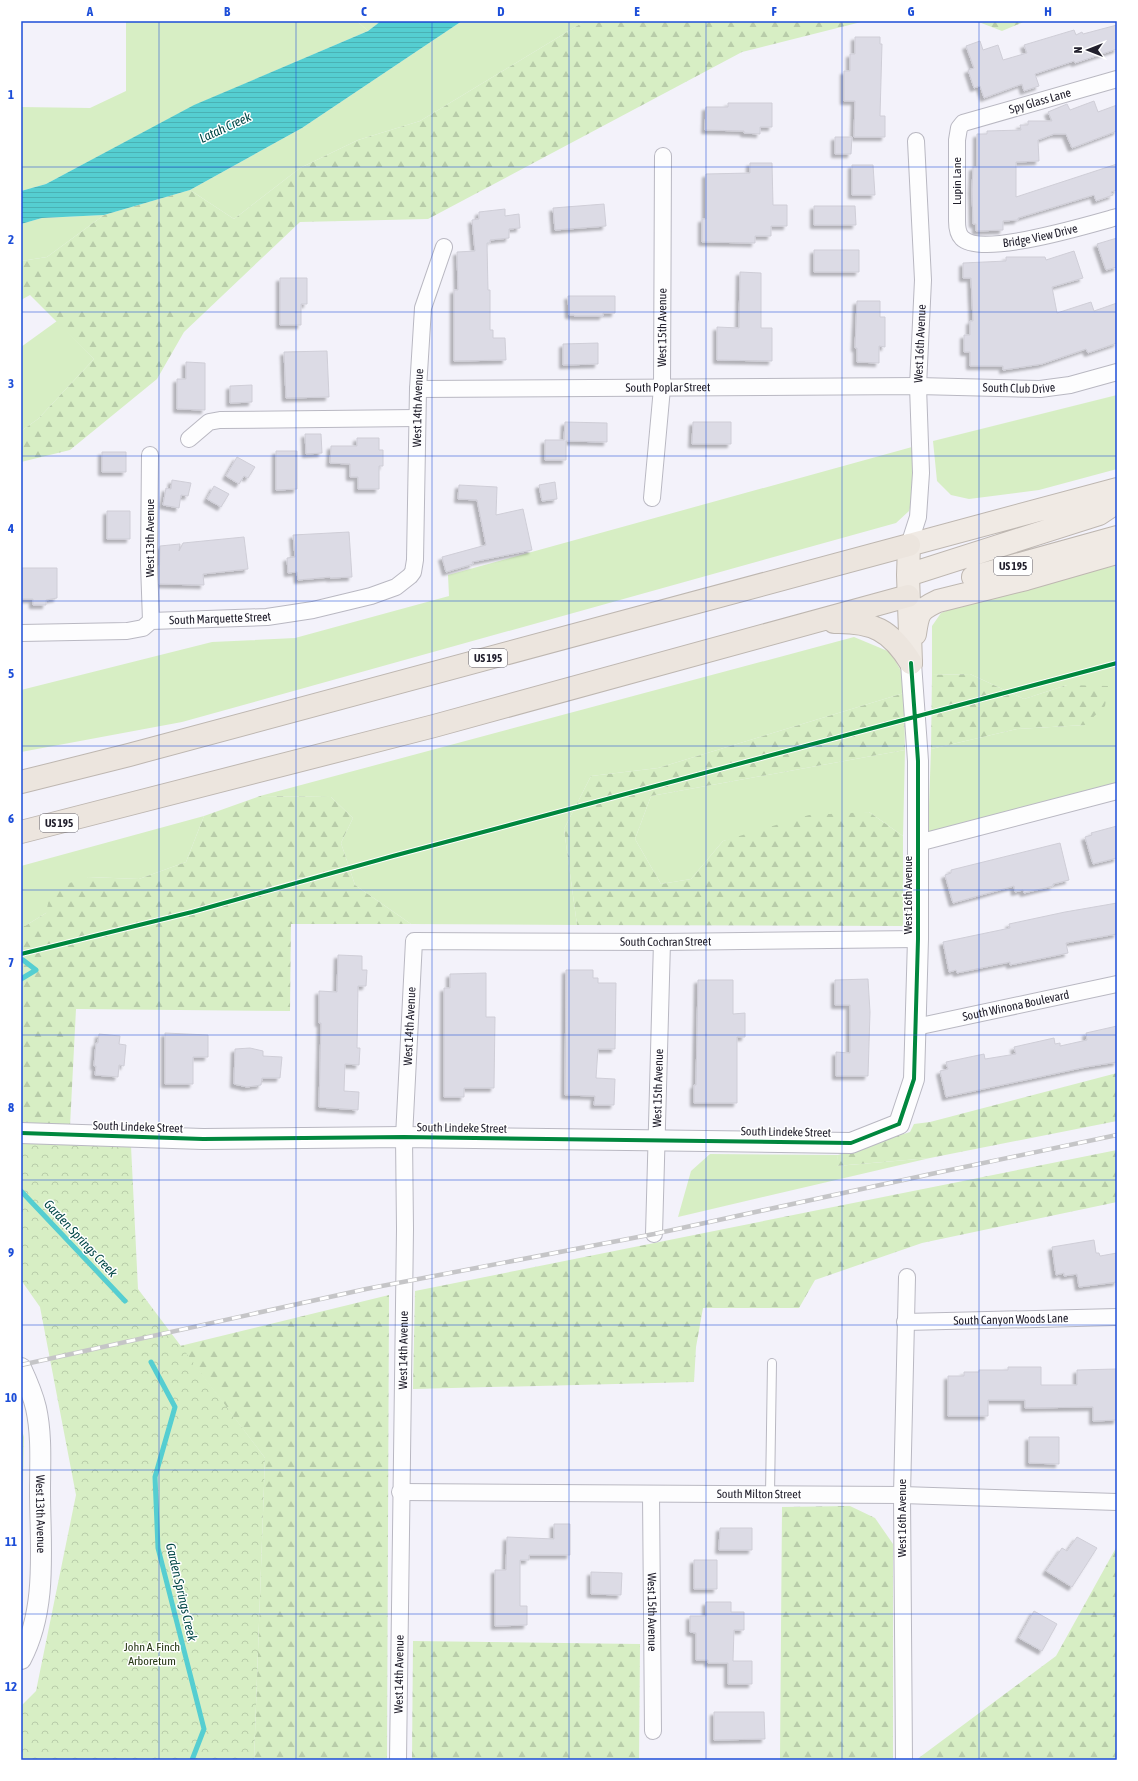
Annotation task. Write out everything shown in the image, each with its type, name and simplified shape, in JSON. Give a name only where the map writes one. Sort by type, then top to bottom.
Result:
[{"type":"highway","name":"US 195","points":[[21,782],[136,753],[1117,489]]},
{"type":"highway","points":[[908,575],[1099,514],[1117,502]]},
{"type":"highway","name":"US 195","points":[[21,832],[96,814],[434,726],[811,623],[1117,536]]},
{"type":"highway","points":[[909,545],[908,596],[911,663]]},
{"type":"highway","points":[[911,663],[917,616],[924,607],[938,601],[1026,579],[1113,554],[1117,551]]},
{"type":"highway","points":[[811,623],[839,622],[866,624],[890,636],[902,649],[911,663]]},
{"type":"highway","name":"US 195","points":[[21,777],[65,770]]},
{"type":"highway","points":[[21,838],[96,814]]},
{"type":"street","name":"Spy Glass Lane","points":[[963,123],[1117,79]]},
{"type":"street","name":"Lupin Lane","points":[[962,238],[958,230],[957,221],[957,140],[959,128],[963,123]]},
{"type":"street","name":"West 16th Avenue","points":[[909,545],[918,517],[921,473],[918,386],[922,280],[916,141]]},
{"type":"street","name":"West 15th Avenue","points":[[652,498],[662,388],[663,156]]},
{"type":"street","name":"Bridge View Drive","points":[[962,238],[977,244],[1014,242],[1033,239],[1117,217]]},
{"type":"street","name":"West 14th Avenue","points":[[413,572],[415,560],[418,389],[423,308],[444,247]]},
{"type":"street","name":"South Club Drive","points":[[918,386],[1040,389],[1070,385],[1117,372]]},
{"type":"street","name":"South Poplar Street","points":[[418,389],[918,386]]},
{"type":"street","points":[[189,439],[209,422],[220,420],[417,418]]},
{"type":"street","name":"West 13th Avenue","points":[[150,455],[149,564],[151,621]]},
{"type":"street","name":"South Marquette Street","points":[[21,633],[127,631],[143,628],[151,621],[268,617],[306,611],[386,591],[402,583],[413,572]]},
{"type":"street","name":"West 16th Avenue","points":[[899,1124],[914,1079],[916,1027],[918,939],[918,762],[911,663]]},
{"type":"street","points":[[918,843],[1117,791]]},
{"type":"street","name":"South Cochran Street","points":[[414,941],[662,942],[918,939]]},
{"type":"street","name":"West 14th Avenue","points":[[398,1760],[400,1492],[405,1229],[404,1137],[414,941]]},
{"type":"street","name":"West 15th Avenue","points":[[654,1234],[662,942]]},
{"type":"street","name":"South Winona Boulevard","points":[[916,1027],[1117,984]]},
{"type":"street","name":"South Lindeke Street","points":[[21,1133],[203,1139],[404,1137],[851,1143],[899,1124]]},
{"type":"street","name":"West 16th Avenue","points":[[904,1760],[902,1495],[906,1277]]},
{"type":"street","name":"South Canyon Woods Lane","points":[[905,1322],[1117,1317]]},
{"type":"street","name":"West 13th Avenue","points":[[21,1368],[31,1392],[38,1424],[40,1561],[37,1609],[31,1633],[21,1659]]},
{"type":"street","name":"South Milton Street","points":[[400,1492],[902,1495],[1117,1502]]},
{"type":"street","name":"West 15th Avenue","points":[[651,1494],[653,1731]]},
{"type":"lane","points":[[770,1494],[772,1363]]},
{"type":"green space","points":[[126,21],[357,21],[368,31],[195,105],[46,184],[21,191],[21,107],[90,108],[126,91]]},
{"type":"green space","points":[[357,21],[381,21],[368,31]]},
{"type":"green space","points":[[462,21],[585,21],[420,121],[358,140],[300,168],[234,219],[190,190],[302,128]]},
{"type":"green space","points":[[585,21],[865,21],[742,52],[428,219],[300,222],[184,332],[157,379],[70,450],[21,462],[21,431],[38,419],[94,359],[30,295],[21,300],[21,261],[47,257],[104,215],[190,190],[234,219],[300,168],[358,140],[420,121]]},
{"type":"green space","points":[[976,21],[1026,21],[1002,31]]},
{"type":"green space","points":[[104,215],[47,257],[21,261],[21,224],[42,218]]},
{"type":"green space","points":[[57,321],[94,359],[38,419],[21,431],[21,347]]},
{"type":"green space","points":[[1117,395],[1117,469],[1039,490],[969,499],[951,495],[937,481],[933,441]]},
{"type":"green space","points":[[912,447],[915,492],[909,511],[896,523],[182,722],[21,752],[21,690],[212,642],[295,638],[449,596],[448,575]]},
{"type":"green space","points":[[1117,565],[1117,783],[928,834],[931,749],[1017,729],[1085,725],[1067,685],[1024,699],[970,674],[932,675],[932,626],[941,613],[970,602]]},
{"type":"green space","points":[[854,637],[890,652],[903,674],[904,693],[658,768],[591,776],[564,829],[577,925],[411,924],[355,885],[341,843],[353,818],[331,797],[260,796]]},
{"type":"green space","points":[[970,674],[1024,699],[1067,685],[1108,686],[1105,706],[1085,725],[1017,729],[931,749],[932,675]]},
{"type":"green space","points":[[904,693],[905,750],[651,796],[635,839],[661,884],[691,879],[723,841],[809,815],[869,812],[903,836],[903,926],[577,925],[564,829],[591,776],[658,768]]},
{"type":"green space","points":[[905,750],[903,836],[869,812],[723,841],[691,879],[661,884],[635,839],[651,796]]},
{"type":"green space","points":[[260,796],[331,797],[353,818],[341,843],[355,885],[411,924],[291,924],[290,1011],[76,1009],[70,1126],[21,1122],[21,926],[25,926],[46,913],[51,889],[88,877],[139,879],[186,862],[204,816]]},
{"type":"green space","points":[[204,816],[186,862],[139,879],[88,877],[46,913],[25,926],[21,926],[21,866]]},
{"type":"green space","points":[[1117,1073],[1117,1121],[930,1158],[836,1166],[838,1155],[910,1132],[914,1124],[930,1122]]},
{"type":"green space","name":"John A. Finch Arboretum","points":[[21,1136],[131,1146],[138,1289],[265,1458],[254,1760],[21,1760],[21,1706],[36,1691],[76,1495],[40,1307],[21,1280]]},
{"type":"green space","points":[[1117,1150],[1117,1202],[922,1243],[815,1280],[799,1308],[703,1308],[696,1347],[694,1382],[413,1389],[415,1291]]},
{"type":"green space","points":[[710,1154],[838,1155],[837,1166],[930,1158],[678,1217],[691,1171]]},
{"type":"green space","points":[[389,1295],[387,1760],[254,1760],[265,1458],[180,1346]]},
{"type":"green space","points":[[21,1427],[24,1437],[21,1584]]},
{"type":"green space","points":[[850,1506],[875,1518],[893,1544],[893,1760],[780,1760],[782,1507]]},
{"type":"green space","points":[[1117,1546],[1117,1760],[916,1760],[1056,1656]]},
{"type":"green space","points":[[413,1641],[640,1644],[639,1760],[412,1760]]},
{"type":"water","name":"Latah Creek","points":[[381,21],[462,21],[302,128],[190,190],[104,215],[42,218],[21,224],[21,191],[46,184],[194,105],[368,31]]},
{"type":"building","points":[[1117,25],[1117,49],[1035,74],[1039,86],[1024,91],[1022,84],[984,98],[980,86],[974,88],[968,70],[974,68],[966,46],[980,41],[983,50],[998,45],[1003,60],[1027,53],[1024,45],[1074,30],[1076,35],[1082,32],[1083,34]]},
{"type":"building","points":[[855,37],[880,37],[880,44],[882,44],[880,116],[885,116],[885,137],[854,137],[855,101],[844,101],[844,71],[850,71],[850,54],[855,54]]},
{"type":"building","points":[[1094,101],[1098,112],[1117,105],[1117,131],[1072,148],[1066,134],[1054,134],[1038,140],[1039,161],[1016,162],[1016,197],[1117,164],[1117,190],[1111,192],[1113,195],[1096,201],[1094,195],[1018,218],[1018,220],[1003,221],[1003,230],[976,231],[976,224],[973,224],[972,190],[973,167],[977,167],[977,134],[987,134],[987,131],[1021,130],[1020,125],[1028,125],[1028,121],[1052,121],[1048,112],[1067,104],[1070,110]]},
{"type":"building","points":[[728,103],[772,103],[772,127],[760,127],[760,134],[744,133],[744,131],[705,130],[706,107],[728,107]]},
{"type":"building","points":[[835,137],[852,137],[851,154],[835,154]]},
{"type":"building","points":[[750,163],[772,163],[773,205],[787,205],[787,226],[771,226],[771,236],[755,236],[755,243],[702,242],[702,219],[706,219],[706,174],[750,173]]},
{"type":"building","points":[[852,165],[873,165],[875,195],[852,195]]},
{"type":"building","points":[[604,204],[606,226],[555,230],[553,208]]},
{"type":"building","points":[[814,206],[855,206],[856,225],[814,225]]},
{"type":"building","points":[[505,209],[505,216],[519,214],[520,228],[509,229],[509,238],[490,240],[490,243],[487,243],[488,290],[490,290],[490,330],[493,330],[493,338],[505,338],[506,360],[454,361],[454,290],[458,290],[457,252],[475,251],[472,220],[479,219],[479,212]]},
{"type":"building","points":[[1117,238],[1117,267],[1106,270],[1097,244]]},
{"type":"building","points":[[814,250],[859,250],[859,272],[814,272]]},
{"type":"building","points":[[1074,251],[1083,278],[1052,287],[1057,313],[1091,302],[1094,311],[1117,303],[1117,343],[1088,353],[1086,349],[1042,364],[1003,370],[1003,366],[970,366],[970,352],[964,352],[964,335],[970,335],[970,321],[973,321],[971,278],[963,278],[963,263],[1006,261],[1006,257],[1045,257],[1046,260]]},
{"type":"building","points":[[740,272],[761,273],[761,328],[772,328],[772,361],[717,360],[717,327],[739,328]]},
{"type":"building","points":[[280,278],[307,278],[307,304],[301,304],[301,325],[280,325]]},
{"type":"building","points":[[568,296],[615,296],[615,313],[603,313],[603,316],[569,315]]},
{"type":"building","points":[[857,301],[880,301],[880,317],[885,317],[885,347],[879,346],[879,363],[857,362],[857,348],[855,348]]},
{"type":"building","points":[[598,343],[598,364],[563,365],[563,344]]},
{"type":"building","points":[[327,351],[329,397],[286,398],[284,352]]},
{"type":"building","points":[[186,362],[205,363],[205,410],[177,409],[177,379],[186,379]]},
{"type":"building","points":[[252,385],[252,402],[230,403],[230,386]]},
{"type":"building","points":[[565,422],[607,423],[607,442],[566,441],[566,460],[545,460],[545,440],[564,440]]},
{"type":"building","points":[[693,422],[731,422],[731,444],[692,444]]},
{"type":"building","points":[[305,434],[321,434],[322,453],[306,454]]},
{"type":"building","points":[[357,438],[379,438],[379,450],[383,450],[383,466],[379,466],[379,489],[358,489],[358,477],[350,477],[350,464],[330,463],[331,446],[357,446]]},
{"type":"building","points":[[276,451],[297,451],[297,489],[276,490]]},
{"type":"building","points":[[102,452],[126,452],[126,472],[102,472]]},
{"type":"building","points":[[237,457],[255,467],[248,478],[244,476],[239,484],[226,476]]},
{"type":"building","points":[[172,480],[191,483],[188,496],[181,495],[179,508],[163,505],[166,488],[171,489]]},
{"type":"building","points":[[555,482],[557,499],[542,501],[539,485]]},
{"type":"building","points":[[459,485],[497,487],[496,515],[523,509],[532,550],[472,562],[473,564],[446,572],[442,557],[486,545],[477,500],[458,499]]},
{"type":"building","points":[[214,486],[229,494],[221,507],[207,499]]},
{"type":"building","points":[[107,511],[130,511],[130,539],[107,539]]},
{"type":"building","points":[[349,532],[352,577],[330,577],[298,580],[297,572],[288,573],[287,558],[295,557],[293,535]]},
{"type":"building","points":[[244,537],[248,569],[203,574],[204,585],[159,584],[160,546],[180,544],[179,551],[183,543]]},
{"type":"building","points":[[22,568],[57,568],[57,598],[46,600],[46,605],[33,605],[33,599],[22,599]]},
{"type":"building","points":[[1117,826],[1117,858],[1093,864],[1085,837],[1092,835],[1091,833]]},
{"type":"building","points":[[1060,843],[1069,880],[1053,884],[1053,886],[1024,893],[1023,890],[1015,892],[1014,886],[953,903],[945,875],[951,873],[951,870]]},
{"type":"building","points":[[1117,903],[1117,934],[1066,943],[1068,953],[1010,965],[1010,962],[957,973],[956,970],[949,972],[943,942],[1010,928],[1009,924]]},
{"type":"building","points":[[338,955],[362,956],[362,970],[367,970],[366,986],[358,986],[357,1048],[360,1048],[359,1065],[345,1064],[344,1091],[359,1092],[358,1110],[319,1107],[321,1023],[319,1023],[319,991],[337,992]]},
{"type":"building","points":[[566,970],[593,970],[593,978],[598,978],[598,983],[616,983],[615,1049],[598,1049],[596,1078],[615,1079],[614,1105],[594,1105],[595,1096],[565,1095]]},
{"type":"building","points":[[486,973],[486,1017],[495,1017],[494,1088],[464,1088],[464,1097],[444,1097],[444,988],[450,988],[450,974]]},
{"type":"building","points":[[868,979],[870,1012],[868,1076],[836,1076],[836,1052],[850,1053],[850,1005],[835,1005],[835,980]]},
{"type":"building","points":[[698,980],[733,980],[733,1014],[745,1013],[745,1037],[737,1037],[737,1103],[694,1103],[694,1085],[696,1085]]},
{"type":"building","points":[[1117,1026],[1117,1062],[1086,1067],[946,1097],[940,1071],[948,1069],[946,1062],[984,1054],[985,1059],[1016,1054],[1014,1047],[1054,1038],[1055,1044],[1060,1043],[1060,1046],[1087,1040],[1086,1033]]},
{"type":"building","points":[[165,1033],[208,1035],[208,1057],[193,1057],[193,1084],[165,1084]]},
{"type":"building","points":[[99,1034],[120,1036],[119,1044],[126,1045],[124,1066],[119,1065],[118,1077],[95,1075],[96,1066],[94,1066],[96,1043],[98,1043]]},
{"type":"building","points":[[250,1048],[263,1051],[263,1056],[282,1057],[280,1078],[262,1078],[261,1085],[247,1087],[234,1084],[235,1049]]},
{"type":"building","points":[[1094,1240],[1096,1253],[1099,1253],[1100,1256],[1117,1253],[1117,1282],[1079,1287],[1077,1274],[1064,1276],[1064,1273],[1056,1275],[1052,1247]]},
{"type":"building","points":[[1008,1367],[1041,1367],[1041,1385],[1077,1385],[1077,1370],[1116,1369],[1117,1420],[1093,1421],[1093,1407],[1025,1408],[1025,1400],[988,1400],[988,1416],[948,1416],[948,1376],[964,1376],[964,1372],[979,1372],[979,1370],[1008,1370]]},
{"type":"building","points":[[1029,1437],[1059,1437],[1059,1464],[1029,1463]]},
{"type":"building","points":[[554,1524],[570,1524],[570,1555],[529,1555],[529,1560],[520,1560],[520,1606],[527,1606],[527,1625],[495,1626],[495,1570],[506,1570],[507,1537],[554,1539]]},
{"type":"building","points":[[720,1528],[752,1528],[752,1550],[719,1550]]},
{"type":"building","points":[[1077,1537],[1097,1548],[1072,1587],[1046,1571],[1062,1548],[1067,1551]]},
{"type":"building","points":[[694,1560],[717,1560],[717,1589],[694,1589]]},
{"type":"building","points":[[591,1572],[622,1573],[621,1595],[591,1594]]},
{"type":"building","points":[[706,1602],[731,1602],[731,1612],[744,1612],[744,1630],[734,1630],[733,1661],[752,1661],[752,1684],[728,1684],[728,1663],[708,1663],[708,1660],[696,1660],[696,1633],[690,1632],[690,1616],[706,1616]]},
{"type":"building","points":[[1034,1611],[1057,1624],[1042,1651],[1019,1638]]},
{"type":"building","points":[[714,1712],[764,1712],[765,1739],[714,1740]]},
{"type":"waterway","name":"Garden Springs Creek","points":[[21,979],[36,970],[23,960]]},
{"type":"waterway","name":"Garden Springs Creek","points":[[21,1191],[125,1301]]},
{"type":"waterway","name":"Garden Springs Creek","points":[[151,1362],[175,1407],[155,1477],[158,1548],[204,1729],[192,1760]]},
{"type":"railway","points":[[21,1365],[366,1289],[654,1234],[1117,1135]]},
{"type":"cycle path","points":[[21,1133],[203,1139],[404,1137],[851,1143],[899,1124],[914,1079],[918,939],[918,761],[911,663]]},
{"type":"cycle path","points":[[21,954],[192,912],[393,856],[1117,663]]}]
